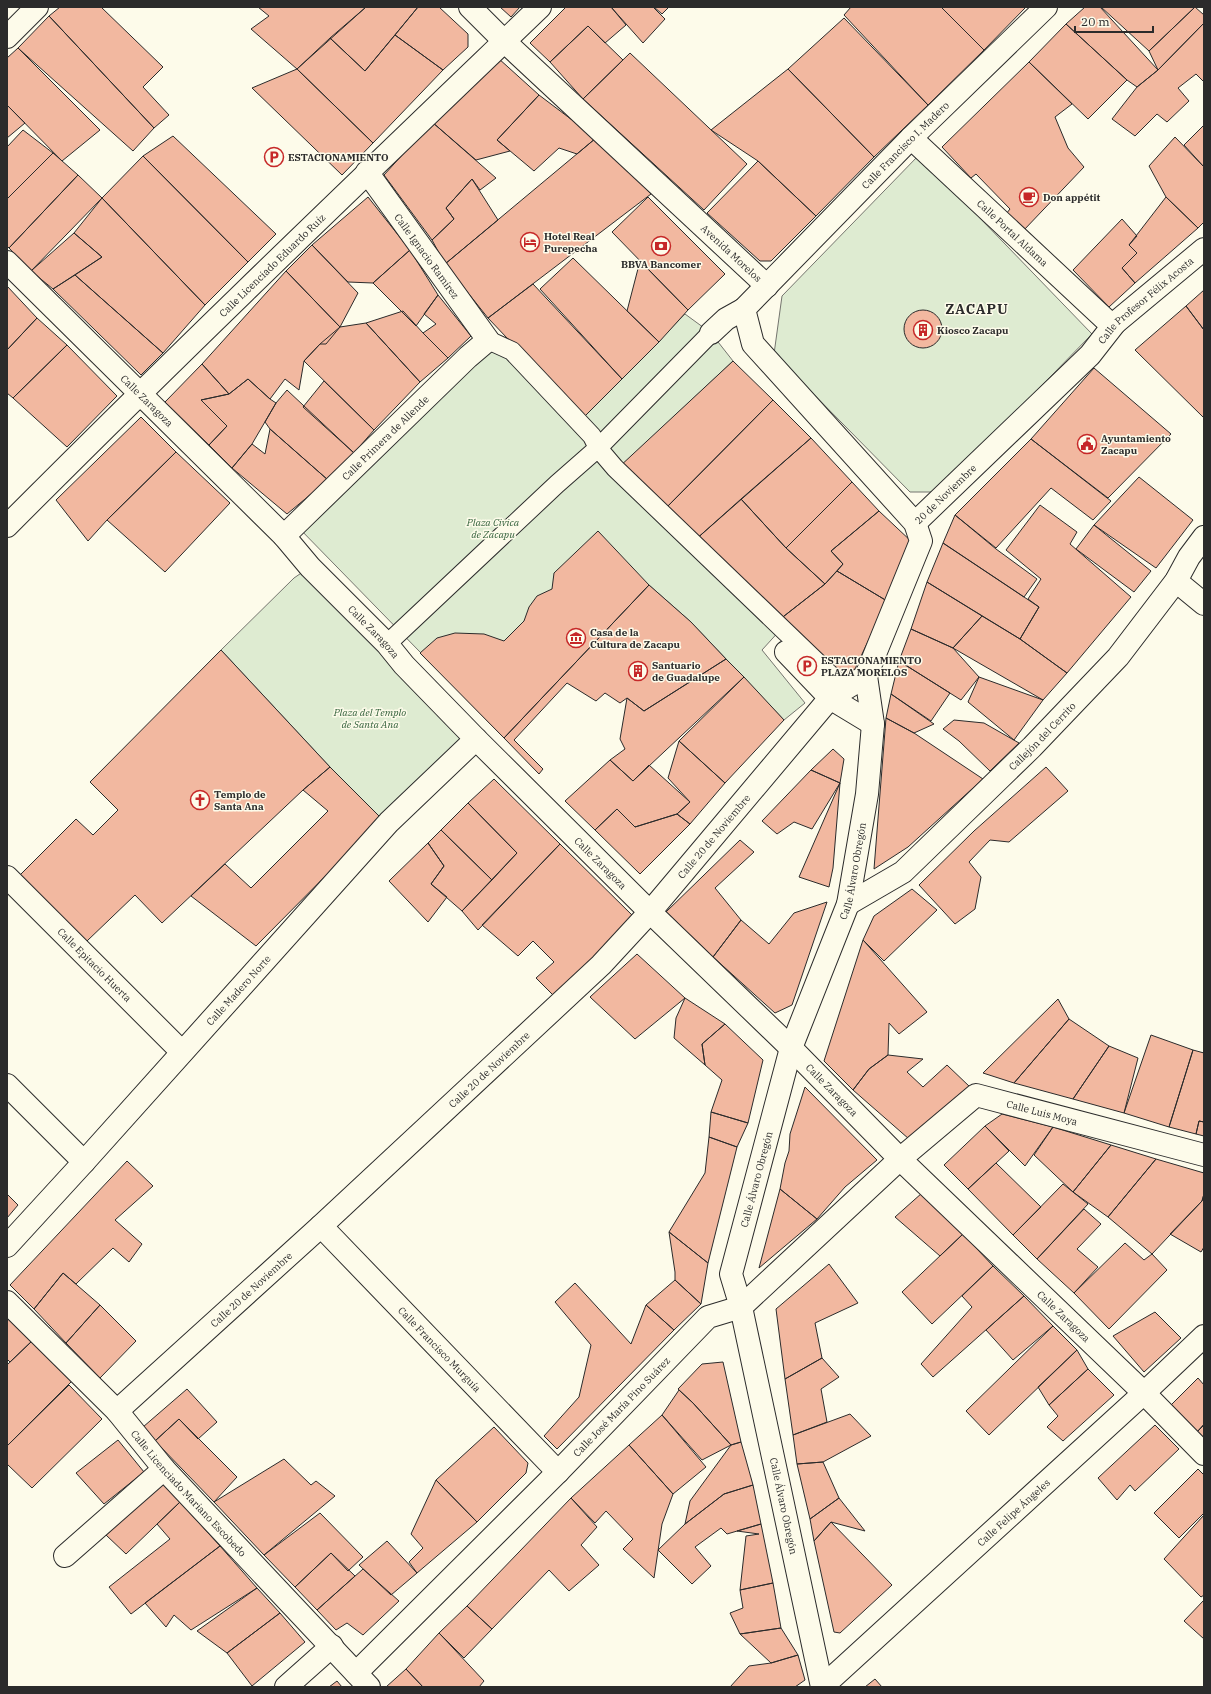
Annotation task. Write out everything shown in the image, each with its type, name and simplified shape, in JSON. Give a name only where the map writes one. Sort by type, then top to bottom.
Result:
[{"type":"street","points":[[7,37],[38,7]]},
{"type":"street","name":"Avenida Morelos","points":[[470,7],[504,41],[767,286],[744,309]]},
{"type":"street","name":"Calle Licenciado Eduardo Ruíz","points":[[7,526],[140,393],[367,172],[540,7]]},
{"type":"street","name":"Calle Francisco I. Madero","points":[[767,286],[911,138],[1046,7]]},
{"type":"street","name":"Calle Portal Aldama","points":[[911,138],[1107,321],[1116,323]]},
{"type":"street","name":"Calle Ignacio Ramírez","points":[[367,172],[488,340]]},
{"type":"street","name":"Calle Profesor Félix Acosta","points":[[1090,355],[1116,323],[1204,249]]},
{"type":"street","name":"Calle Zaragoza","points":[[7,262],[284,536],[310,567],[387,644],[404,665],[476,739],[650,912],[791,1048],[900,1159],[1144,1394],[1204,1454]]},
{"type":"street","points":[[387,644],[557,484],[598,448],[711,333],[726,320],[744,309],[753,344],[916,522]]},
{"type":"street","points":[[488,340],[512,351],[592,436],[598,448],[837,693]]},
{"type":"street","name":"Calle Primera de Allende","points":[[284,536],[468,357],[488,340]]},
{"type":"street","name":"20 de Noviembre","points":[[866,676],[921,542],[916,522],[1090,355]]},
{"type":"street","name":"Callejón del Cerrito","points":[[848,904],[903,872],[1032,747],[1118,657],[1176,581],[1189,557],[1204,537]]},
{"type":"street","points":[[1176,581],[1204,604]]},
{"type":"street","points":[[786,652],[873,724]]},
{"type":"street","points":[[837,693],[866,676]]},
{"type":"street","name":"Calle Álvaro Obregón","points":[[822,1687],[741,1307],[731,1274],[791,1048],[848,904],[868,794],[873,724],[866,676]]},
{"type":"street","name":"Calle 20 de Noviembre","points":[[117,1411],[322,1226],[601,964],[650,912],[837,693]]},
{"type":"street","name":"Calle Madero Norte","points":[[7,1246],[389,822],[476,739]]},
{"type":"street","name":"Calle Epitacio Huerta","points":[[7,877],[182,1052]]},
{"type":"street","points":[[7,1085],[84,1162]]},
{"type":"street","name":"Calle Luis Moya","points":[[900,1159],[976,1094],[1204,1155]]},
{"type":"street","name":"Calle José María Pino Suárez","points":[[362,1680],[558,1472],[708,1317],[741,1307],[900,1159]]},
{"type":"street","name":"Calle Francisco Murguía","points":[[322,1226],[558,1472]]},
{"type":"street","name":"Calle Licenciado Mariano Escobedo","points":[[7,1302],[117,1411],[164,1469],[332,1646],[362,1680]]},
{"type":"street","name":"Calle Felipe Ángeles","points":[[822,1687],[1144,1394],[1204,1336]]},
{"type":"street","points":[[65,1556],[164,1469]]},
{"type":"street","points":[[286,1687],[332,1646]]},
{"type":"green space","points":[[919,155],[1092,334],[938,492],[910,492],[774,354],[782,296]]},
{"type":"green space","name":"Plaza Civica de Zacapu","points":[[685,314],[711,333],[733,361],[619,468],[782,628],[762,650],[805,703],[784,720],[691,622],[649,585],[504,738],[295,524],[488,340],[583,418]]},
{"type":"green space","name":"Plaza del Templo de Santa Ana","points":[[310,567],[476,739],[382,819],[330,767],[221,650],[294,578]]},
{"type":"building","points":[[60,7],[101,7],[163,67],[143,87],[169,115],[154,128],[49,16]]},
{"type":"building","points":[[258,7],[366,7],[297,69],[251,29],[269,16]]},
{"type":"building","points":[[366,7],[418,7],[365,71],[330,38]]},
{"type":"building","points":[[418,7],[439,7],[468,34],[468,47],[443,70],[395,35]]},
{"type":"building","points":[[500,7],[520,7],[511,17]]},
{"type":"building","points":[[566,7],[611,7],[626,25],[605,43],[588,26],[550,62],[530,43]]},
{"type":"building","points":[[611,7],[653,7],[665,19],[643,43]]},
{"type":"building","points":[[654,7],[669,7],[662,14]]},
{"type":"building","points":[[851,7],[941,7],[984,50],[928,105],[844,15]]},
{"type":"building","points":[[941,7],[1026,7],[984,50]]},
{"type":"building","points":[[1085,7],[1100,7],[1158,70],[1137,87],[1127,80],[1066,24]]},
{"type":"building","points":[[1101,7],[1195,7],[1149,51]]},
{"type":"building","points":[[1195,7],[1204,15],[1204,23],[1158,70],[1149,51]]},
{"type":"building","points":[[49,16],[154,128],[133,151],[18,48]]},
{"type":"building","points":[[844,18],[928,105],[874,157],[788,69]]},
{"type":"building","points":[[1204,23],[1204,82],[1196,74],[1178,88],[1189,101],[1167,122],[1157,114],[1135,136],[1112,119],[1137,87],[1158,70]]},
{"type":"building","points":[[1066,24],[1127,80],[1088,119],[1029,62]]},
{"type":"building","points":[[588,26],[623,60],[583,99],[550,62]]},
{"type":"building","points":[[395,35],[443,70],[373,143],[297,69],[330,38],[365,71]]},
{"type":"building","points":[[18,48],[100,130],[62,161],[7,105],[7,58]]},
{"type":"building","points":[[630,53],[747,164],[704,210],[583,99]]},
{"type":"building","points":[[498,58],[539,95],[497,140],[510,151],[476,160],[432,122]]},
{"type":"building","points":[[1029,62],[1072,104],[1055,117],[1068,148],[1084,167],[1023,231],[1006,214],[1010,209],[976,174],[971,178],[942,147]]},
{"type":"building","points":[[297,69],[373,143],[342,175],[252,88]]},
{"type":"building","points":[[788,69],[874,157],[816,216],[758,161],[711,130]]},
{"type":"building","points":[[539,95],[596,138],[577,154],[559,148],[534,171],[497,140]]},
{"type":"building","points":[[7,105],[25,123],[7,138]]},
{"type":"building","points":[[432,122],[496,178],[480,190],[472,179],[446,208],[454,219],[432,240],[384,175]]},
{"type":"building","points":[[1204,125],[1204,167],[1184,145]]},
{"type":"building","points":[[23,130],[53,153],[7,199],[7,147]]},
{"type":"building","points":[[173,136],[276,234],[248,262],[143,156]]},
{"type":"building","points":[[1175,137],[1204,167],[1204,222],[1198,228],[1166,197],[1149,166]]},
{"type":"building","name":"Hotel Real Purepecha","points":[[596,138],[651,194],[488,318],[445,264]]},
{"type":"building","points":[[53,153],[78,175],[9,248],[7,246],[7,199]]},
{"type":"building","points":[[143,156],[248,262],[205,305],[102,198]]},
{"type":"building","points":[[758,161],[816,216],[771,261],[760,261],[707,213]]},
{"type":"building","points":[[78,175],[102,198],[31,271],[9,248]]},
{"type":"building","points":[[472,179],[498,220],[445,264],[432,240],[454,219],[446,208]]},
{"type":"building","points":[[368,197],[410,250],[373,283],[348,282],[312,245]]},
{"type":"building","name":"BBVA Bancomer","points":[[648,197],[725,274],[688,310],[612,232]]},
{"type":"building","points":[[1166,197],[1198,228],[1135,283],[1122,268],[1137,253],[1129,245]]},
{"type":"building","points":[[102,198],[205,305],[163,353],[75,275],[102,257],[74,233]]},
{"type":"building","points":[[1122,219],[1137,236],[1129,245],[1137,253],[1122,268],[1135,283],[1109,307],[1073,270]]},
{"type":"building","points":[[74,233],[102,257],[53,289],[31,271]]},
{"type":"building","points":[[312,245],[358,293],[340,327],[286,271]]},
{"type":"building","points":[[410,250],[438,295],[416,326],[373,283]]},
{"type":"building","points":[[573,258],[659,342],[622,379],[540,289]]},
{"type":"building","points":[[640,261],[688,310],[659,342],[627,311]]},
{"type":"building","points":[[286,271],[340,327],[326,344],[320,344],[304,361],[299,390],[285,379],[270,399],[248,379],[229,394],[202,364]]},
{"type":"building","points":[[75,275],[163,353],[141,375],[53,289]]},
{"type":"building","points":[[533,284],[622,379],[583,418],[488,318]]},
{"type":"building","points":[[7,286],[37,318],[7,350]]},
{"type":"building","points":[[1204,290],[1204,330],[1186,306]]},
{"type":"building","points":[[438,295],[471,336],[448,358],[423,333],[436,324],[424,314]]},
{"type":"building","points":[[1186,306],[1204,330],[1204,418],[1135,350]]},
{"type":"building","name":"Kiosco Zacapu","points":[[923,310],[933,313],[939,319],[942,329],[939,339],[933,345],[923,348],[913,345],[907,339],[904,329],[907,319],[913,313]]},
{"type":"building","points":[[403,311],[448,358],[420,382],[366,323]]},
{"type":"building","points":[[37,318],[67,345],[13,398],[7,393],[7,350]]},
{"type":"building","points":[[366,323],[420,382],[374,430],[304,361],[320,344],[340,327]]},
{"type":"building","points":[[67,345],[117,396],[67,447],[13,398]]},
{"type":"building","points":[[733,361],[773,400],[663,511],[618,468]]},
{"type":"building","points":[[202,364],[229,394],[201,400],[227,426],[209,445],[165,402]]},
{"type":"building","points":[[1094,368],[1171,434],[1108,498],[1031,439]]},
{"type":"building","points":[[248,379],[276,403],[252,444],[232,468],[209,445],[227,426],[201,400],[229,394]]},
{"type":"building","points":[[324,381],[374,430],[354,453],[303,407]]},
{"type":"building","points":[[287,390],[354,453],[328,480],[270,429],[265,422],[276,403]]},
{"type":"building","points":[[773,400],[811,438],[694,541],[663,511]]},
{"type":"building","points":[[141,417],[176,452],[107,520],[88,541],[56,500]]},
{"type":"building","points":[[270,429],[328,480],[287,514],[232,468],[252,444],[265,454]]},
{"type":"building","points":[[811,438],[852,482],[786,548],[741,499]]},
{"type":"building","points":[[1031,439],[1111,501],[1093,520],[1051,488],[996,548],[955,515]]},
{"type":"building","points":[[176,452],[230,503],[165,572],[107,520]]},
{"type":"building","points":[[1139,477],[1193,520],[1156,568],[1094,525]]},
{"type":"building","points":[[852,482],[879,511],[831,551],[843,564],[825,584],[786,548]]},
{"type":"building","points":[[741,499],[786,548],[825,584],[779,620],[694,541]]},
{"type":"building","points":[[1040,505],[1077,532],[1070,544],[1131,597],[1067,673],[1020,639],[1039,607],[1028,599],[1041,579],[1006,550]]},
{"type":"building","points":[[879,511],[913,543],[887,601],[837,571],[843,564],[831,551]]},
{"type":"building","points":[[955,515],[996,549],[1037,579],[1024,597],[943,543]]},
{"type":"building","points":[[1094,525],[1151,571],[1134,592],[1076,549]]},
{"type":"building","points":[[598,531],[649,585],[504,738],[420,653],[437,638],[455,633],[484,634],[504,641],[524,621],[529,607],[537,596],[552,589],[554,573]]},
{"type":"building","points":[[943,543],[1039,607],[1020,639],[927,582]]},
{"type":"building","points":[[837,571],[887,601],[855,669],[842,677],[779,620],[825,584]]},
{"type":"building","points":[[927,582],[982,616],[953,648],[911,629]]},
{"type":"building","name":"Santuario de Guadalupe","points":[[649,585],[691,622],[726,659],[644,711],[627,698],[620,703],[605,693],[596,701],[567,683],[514,740],[543,769],[539,774],[504,738]]},
{"type":"building","points":[[982,616],[1020,639],[1067,673],[1043,700],[953,648]]},
{"type":"building","points":[[911,629],[953,648],[979,677],[961,700],[899,661]]},
{"type":"building","name":"Templo de Santa Ana","points":[[221,650],[330,767],[303,790],[162,923],[135,895],[87,941],[20,875],[76,819],[93,835],[118,810],[90,782]]},
{"type":"building","points":[[726,659],[744,677],[633,781],[610,760],[625,749],[620,739],[627,698],[644,711]]},
{"type":"building","points":[[899,661],[950,693],[931,721],[891,694]]},
{"type":"building","points":[[744,677],[784,720],[725,783],[679,741]]},
{"type":"building","points":[[979,677],[1043,700],[1014,740],[968,702]]},
{"type":"building","points":[[891,694],[934,724],[914,733],[886,718]]},
{"type":"building","points":[[886,718],[914,733],[983,779],[908,847],[874,869]]},
{"type":"building","points":[[954,720],[984,723],[1019,743],[990,771],[959,741],[943,729]]},
{"type":"building","points":[[679,741],[725,783],[690,824],[677,814],[690,802],[668,778]]},
{"type":"building","points":[[833,749],[844,759],[840,783],[811,770]]},
{"type":"building","points":[[610,760],[633,781],[649,765],[690,802],[677,814],[635,827],[617,809],[595,830],[565,801]]},
{"type":"building","points":[[330,767],[382,819],[256,946],[191,896],[225,864],[251,888],[328,811],[303,790]]},
{"type":"building","points":[[1046,767],[1068,791],[1009,842],[990,840],[969,862],[981,877],[975,909],[955,924],[919,885],[974,831]]},
{"type":"building","points":[[811,770],[840,783],[812,829],[794,822],[777,834],[762,821]]},
{"type":"building","points":[[494,779],[560,844],[478,930],[462,911],[517,853],[468,803]]},
{"type":"building","points":[[840,783],[833,868],[829,887],[799,877]]},
{"type":"building","points":[[468,803],[517,853],[492,880],[441,830]]},
{"type":"building","points":[[617,809],[635,827],[677,814],[690,824],[640,874],[595,830]]},
{"type":"building","points":[[441,830],[492,880],[462,911],[431,884],[444,866],[428,843]]},
{"type":"building","points":[[740,840],[754,852],[715,888],[741,920],[713,957],[666,912]]},
{"type":"building","points":[[428,843],[444,866],[431,884],[447,897],[428,922],[389,881]]},
{"type":"building","points":[[560,844],[634,917],[554,996],[536,978],[554,962],[533,941],[518,956],[482,925]]},
{"type":"building","points":[[912,889],[937,910],[884,961],[863,940],[874,916]]},
{"type":"building","points":[[827,902],[792,1005],[775,1013],[713,957],[741,920],[769,944],[794,913]]},
{"type":"building","points":[[863,940],[927,1012],[899,1034],[889,1023],[888,1055],[869,1069],[853,1090],[824,1061]]},
{"type":"building","points":[[637,954],[685,998],[635,1039],[590,997]]},
{"type":"building","points":[[685,998],[725,1024],[702,1044],[705,1065],[674,1038],[676,1018]]},
{"type":"building","points":[[1058,999],[1069,1019],[1014,1083],[983,1073]]},
{"type":"building","points":[[1069,1019],[1109,1046],[1073,1099],[1014,1083]]},
{"type":"building","points":[[725,1024],[763,1060],[748,1123],[711,1112],[722,1080],[705,1065],[702,1044]]},
{"type":"building","points":[[1151,1035],[1193,1050],[1169,1127],[1124,1113]]},
{"type":"building","points":[[1109,1046],[1138,1058],[1124,1113],[1073,1099]]},
{"type":"building","points":[[1193,1050],[1204,1053],[1204,1122],[1199,1121],[1196,1134],[1169,1127]]},
{"type":"building","points":[[888,1055],[923,1059],[907,1072],[923,1087],[947,1065],[970,1087],[909,1139],[853,1090],[869,1069]]},
{"type":"building","points":[[805,1087],[877,1160],[845,1187],[817,1219],[780,1189],[789,1151],[790,1134]]},
{"type":"building","points":[[711,1112],[748,1123],[737,1147],[709,1137]]},
{"type":"building","points":[[1002,1114],[1053,1127],[1025,1166],[985,1126]]},
{"type":"building","points":[[1199,1121],[1204,1122],[1204,1136],[1196,1134]]},
{"type":"building","points":[[985,1126],[1009,1151],[968,1189],[944,1165]]},
{"type":"building","points":[[1053,1127],[1111,1145],[1073,1192],[1034,1155]]},
{"type":"building","points":[[709,1137],[737,1147],[708,1263],[669,1232],[705,1173]]},
{"type":"building","points":[[1111,1145],[1156,1159],[1108,1217],[1073,1192]]},
{"type":"building","points":[[1156,1159],[1204,1173],[1204,1194],[1202,1201],[1152,1254],[1108,1217]]},
{"type":"building","points":[[127,1161],[153,1186],[115,1220],[142,1244],[129,1262],[113,1248],[76,1284],[63,1273],[34,1309],[10,1285]]},
{"type":"building","points":[[996,1163],[1041,1207],[1013,1235],[968,1189]]},
{"type":"building","points":[[1063,1184],[1088,1204],[1037,1259],[1013,1235]]},
{"type":"building","points":[[780,1189],[817,1219],[759,1268]]},
{"type":"building","points":[[922,1193],[963,1234],[940,1256],[895,1217]]},
{"type":"building","points":[[7,1194],[18,1205],[7,1218]]},
{"type":"building","points":[[1204,1194],[1204,1247],[1201,1252],[1170,1234],[1202,1201]]},
{"type":"building","points":[[1084,1209],[1101,1224],[1077,1249],[1098,1267],[1074,1293],[1037,1259]]},
{"type":"building","points":[[669,1232],[708,1263],[701,1304],[675,1280]]},
{"type":"building","points":[[963,1234],[993,1266],[932,1324],[902,1292]]},
{"type":"building","points":[[1125,1243],[1144,1260],[1152,1254],[1167,1270],[1109,1329],[1074,1293]]},
{"type":"building","points":[[829,1264],[858,1303],[815,1323],[822,1358],[785,1379],[776,1309]]},
{"type":"building","points":[[993,1266],[1024,1296],[933,1377],[921,1364],[972,1307],[962,1296]]},
{"type":"building","points":[[63,1273],[100,1305],[66,1343],[34,1309]]},
{"type":"building","points":[[675,1280],[701,1304],[674,1330],[646,1305]]},
{"type":"building","points":[[575,1283],[631,1344],[646,1305],[674,1330],[557,1449],[544,1436],[579,1397],[591,1345],[555,1302]]},
{"type":"building","points":[[1024,1296],[1053,1326],[1013,1360],[986,1330]]},
{"type":"building","points":[[100,1305],[136,1341],[100,1378],[66,1343]]},
{"type":"building","points":[[1155,1312],[1181,1338],[1144,1372],[1113,1336]]},
{"type":"building","points":[[7,1314],[33,1340],[10,1362],[7,1359]]},
{"type":"building","points":[[1053,1326],[1077,1350],[989,1435],[966,1411]]},
{"type":"building","points":[[33,1340],[73,1380],[7,1446],[7,1365]]},
{"type":"building","points":[[1077,1350],[1088,1369],[1049,1405],[1038,1387]]},
{"type":"building","points":[[822,1358],[839,1377],[821,1389],[827,1422],[793,1435],[785,1379]]},
{"type":"building","points":[[723,1362],[741,1442],[731,1445],[693,1403],[678,1389],[702,1364]]},
{"type":"building","points":[[1088,1369],[1114,1395],[1063,1441],[1047,1427],[1058,1416],[1049,1405]]},
{"type":"building","points":[[1198,1378],[1204,1385],[1204,1424],[1196,1433],[1170,1406]]},
{"type":"building","points":[[69,1385],[102,1419],[32,1488],[7,1464],[7,1446]]},
{"type":"building","points":[[187,1389],[217,1422],[198,1439],[179,1419],[155,1441],[143,1427]]},
{"type":"building","points":[[679,1390],[693,1403],[731,1445],[702,1460],[662,1415]]},
{"type":"building","points":[[850,1414],[871,1436],[823,1462],[797,1464],[793,1435]]},
{"type":"building","points":[[662,1415],[706,1467],[673,1494],[629,1445]]},
{"type":"building","points":[[179,1419],[237,1477],[214,1502],[155,1441]]},
{"type":"building","points":[[1155,1425],[1179,1449],[1135,1491],[1130,1485],[1117,1500],[1098,1478]]},
{"type":"building","points":[[1204,1425],[1204,1440],[1196,1433]]},
{"type":"building","points":[[494,1427],[528,1463],[526,1473],[477,1522],[436,1480]]},
{"type":"building","points":[[118,1440],[144,1472],[104,1504],[76,1473]]},
{"type":"building","points":[[741,1442],[753,1485],[724,1494],[685,1524],[690,1501],[731,1445]]},
{"type":"building","points":[[629,1445],[673,1494],[662,1524],[654,1578],[623,1549],[633,1539],[606,1511],[595,1523],[571,1498]]},
{"type":"building","points":[[284,1459],[311,1485],[316,1481],[335,1496],[264,1555],[214,1502]]},
{"type":"building","points":[[823,1462],[839,1498],[810,1519],[797,1464]]},
{"type":"building","points":[[1198,1469],[1204,1475],[1204,1513],[1179,1538],[1154,1513]]},
{"type":"building","points":[[436,1480],[477,1522],[417,1573],[409,1562],[423,1548],[411,1534]]},
{"type":"building","points":[[163,1483],[180,1502],[126,1554],[106,1535]]},
{"type":"building","points":[[753,1485],[761,1524],[727,1534],[721,1528],[695,1547],[711,1566],[692,1584],[658,1550],[685,1524],[724,1494]]},
{"type":"building","points":[[571,1498],[597,1527],[581,1545],[599,1565],[569,1591],[549,1570],[492,1629],[467,1606]]},
{"type":"building","points":[[839,1498],[865,1531],[831,1522],[814,1541],[810,1519]]},
{"type":"building","points":[[180,1502],[220,1546],[131,1614],[109,1587],[170,1539],[157,1524]]},
{"type":"building","points":[[320,1513],[363,1557],[348,1571],[331,1553],[295,1587],[264,1555]]},
{"type":"building","points":[[1204,1515],[1204,1595],[1201,1597],[1164,1559]]},
{"type":"building","points":[[831,1522],[892,1585],[840,1633],[834,1632],[814,1541]]},
{"type":"building","points":[[761,1524],[773,1583],[740,1590],[746,1536],[759,1534],[737,1531]]},
{"type":"building","points":[[387,1541],[417,1573],[391,1595],[359,1565]]},
{"type":"building","points":[[220,1546],[257,1588],[191,1630],[174,1615],[166,1627],[145,1603]]},
{"type":"building","points":[[331,1553],[355,1576],[317,1610],[295,1587]]},
{"type":"building","points":[[363,1569],[399,1601],[363,1635],[347,1623],[336,1630],[317,1610]]},
{"type":"building","points":[[773,1583],[781,1628],[740,1634],[730,1613],[743,1608],[740,1590]]},
{"type":"building","points":[[257,1588],[280,1613],[227,1653],[197,1631]]},
{"type":"building","points":[[1204,1600],[1204,1639],[1184,1621]]},
{"type":"building","points":[[467,1606],[492,1629],[464,1658],[439,1633]]},
{"type":"building","points":[[280,1613],[305,1642],[252,1686],[227,1653]]},
{"type":"building","points":[[781,1628],[798,1655],[771,1663],[740,1634]]},
{"type":"building","points":[[439,1633],[484,1681],[479,1687],[423,1687],[406,1669]]},
{"type":"building","points":[[798,1655],[805,1680],[795,1687],[730,1687],[749,1666],[771,1663]]},
{"type":"building","points":[[406,1669],[423,1687],[386,1687]]},
{"type":"building","points":[[875,1679],[882,1687],[865,1687]]},
{"type":"building","points":[[337,1681],[342,1687],[329,1687]]},
{"type":"place","name":"ESTACIONAMIENTO","points":[[274,157]]},
{"type":"place","name":"Don appétit","points":[[1029,197]]},
{"type":"place","name":"Hotel Real Purepecha","points":[[530,242]]},
{"type":"place","name":"BBVA Bancomer","points":[[661,246]]},
{"type":"place","name":"Kiosco Zacapu","points":[[923,330]]},
{"type":"place","name":"Ayuntamiento Zacapu","points":[[1087,444]]},
{"type":"place","name":"Casa de la Cultura de Zacapu","points":[[576,638]]},
{"type":"place","name":"ESTACIONAMIENTO PLAZA MORELOS","points":[[807,666]]},
{"type":"place","name":"Santuario de Guadalupe","points":[[638,671]]},
{"type":"place","name":"Templo de Santa Ana","points":[[200,800]]},
{"type":"district","name":"ZACAPU","points":[[977,309]]}]
